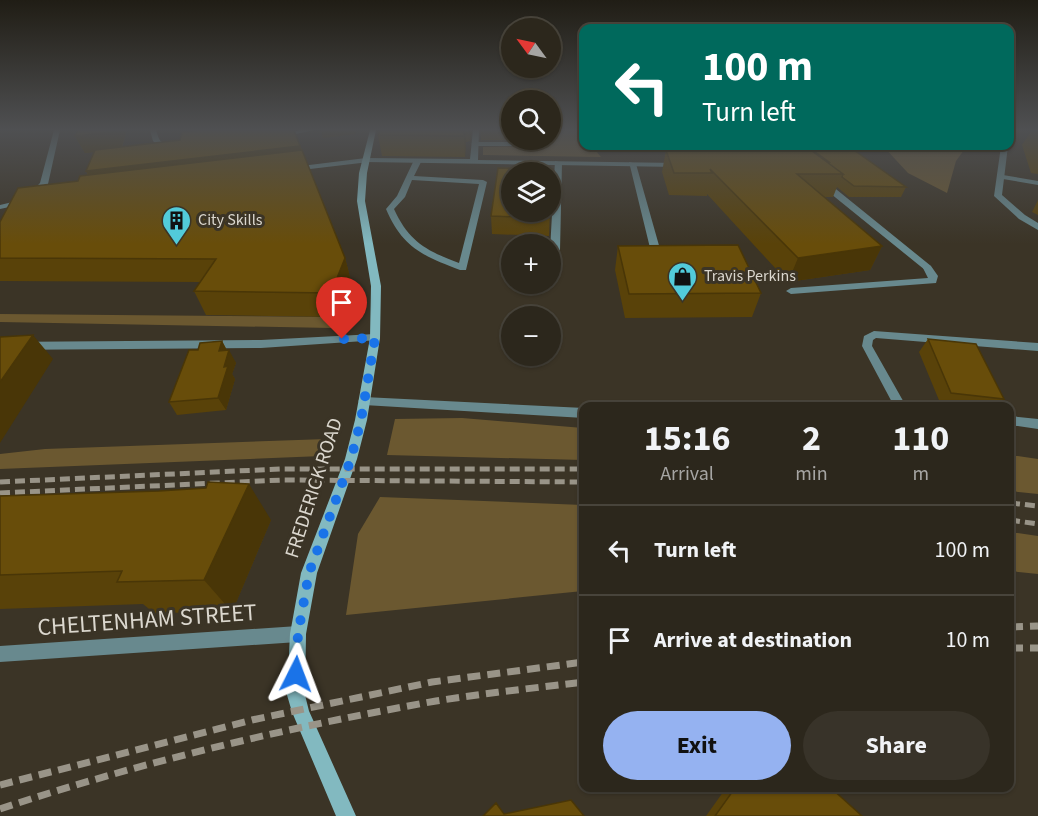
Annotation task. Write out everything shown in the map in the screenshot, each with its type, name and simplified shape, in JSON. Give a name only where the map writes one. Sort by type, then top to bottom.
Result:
[{"type":"main road","name":"FREDERICK ROAD","points":[[346,816],[314,747],[297,695],[298,634],[309,573],[336,504],[361,420],[375,338],[376,286],[361,201],[365,168]]},
{"type":"street","points":[[27,201],[44,184],[48,168]]},
{"type":"street","points":[[284,170],[300,168]]},
{"type":"street","points":[[410,178],[483,182],[463,268],[419,250],[402,234],[390,209],[401,197],[414,168]]},
{"type":"street","points":[[556,234],[559,168]]},
{"type":"street","points":[[633,168],[656,252],[680,252]]},
{"type":"street","points":[[1001,168],[998,196],[1022,217],[1038,227]]},
{"type":"street","points":[[791,291],[933,281],[928,268],[812,174]]},
{"type":"street","points":[[1000,176],[1038,183]]},
{"type":"street","points":[[0,207],[39,200]]},
{"type":"street","points":[[898,402],[867,346],[868,339],[874,334],[886,333],[1038,347]]},
{"type":"street","points":[[0,346],[261,344],[375,338]]},
{"type":"street","points":[[364,401],[579,413]]},
{"type":"street","points":[[1014,421],[1038,424]]},
{"type":"street","name":"CHELTENHAM STREET","points":[[0,654],[298,634]]},
{"type":"shaded area","points":[[903,168],[954,168],[947,193],[908,173]]},
{"type":"shaded area","points":[[0,314],[347,317],[344,323],[332,328],[0,322]]},
{"type":"shaded area","points":[[462,418],[579,428],[579,460],[387,455],[395,419]]},
{"type":"shaded area","points":[[327,439],[322,456],[0,469],[0,454],[45,449]]},
{"type":"shaded area","points":[[1014,456],[1038,459],[1038,494],[1014,491]]},
{"type":"shaded area","points":[[380,497],[579,505],[579,591],[346,615],[358,534]]},
{"type":"shaded area","points":[[1014,533],[1038,536],[1038,574],[1014,571]]},
{"type":"building","points":[[87,168],[111,168],[86,171]]},
{"type":"building","name":"City Skills","points":[[148,168],[309,168],[345,258],[331,293],[194,291],[216,259],[0,258],[0,222],[18,188],[78,181],[80,176]]},
{"type":"building","points":[[498,168],[501,168],[501,216],[491,216]]},
{"type":"building","points":[[672,168],[835,168],[843,174],[797,174],[882,246],[798,258],[710,169],[712,173],[674,173]]},
{"type":"building","points":[[835,168],[879,168],[906,187],[854,186],[842,177],[843,174]]},
{"type":"building","points":[[738,245],[761,293],[629,294],[618,246]]},
{"type":"building","points":[[33,335],[0,382],[0,337]]},
{"type":"building","points":[[928,339],[976,344],[1004,399],[951,393]]},
{"type":"building","points":[[222,341],[219,351],[229,350],[224,367],[228,366],[218,398],[169,402],[189,350],[198,350],[200,343]]},
{"type":"building","points":[[208,482],[249,484],[204,580],[117,582],[122,571],[0,575],[0,496],[206,488]]},
{"type":"building","points":[[732,792],[835,792],[862,816],[715,816]]},
{"type":"building","points":[[571,800],[584,816],[483,816],[496,803],[504,814]]},
{"type":"railway","points":[[0,482],[280,469],[579,469]]},
{"type":"railway","points":[[0,493],[283,480],[579,482]]},
{"type":"railway","points":[[1014,503],[1038,506]]},
{"type":"railway","points":[[1014,521],[1038,524]]},
{"type":"railway","points":[[1014,627],[1038,626]]},
{"type":"railway","points":[[1014,648],[1038,648]]},
{"type":"railway","points":[[0,785],[252,720],[432,682],[579,663]]},
{"type":"railway","points":[[0,809],[161,761],[271,734],[436,701],[579,683]]},
{"type":"place","name":"City Skills","points":[[177,246]]},
{"type":"place","name":"Travis Perkins","points":[[683,302]]},
{"type":"route","points":[[296,674],[298,634],[309,573],[351,459],[361,420],[375,338],[342,339]]}]
